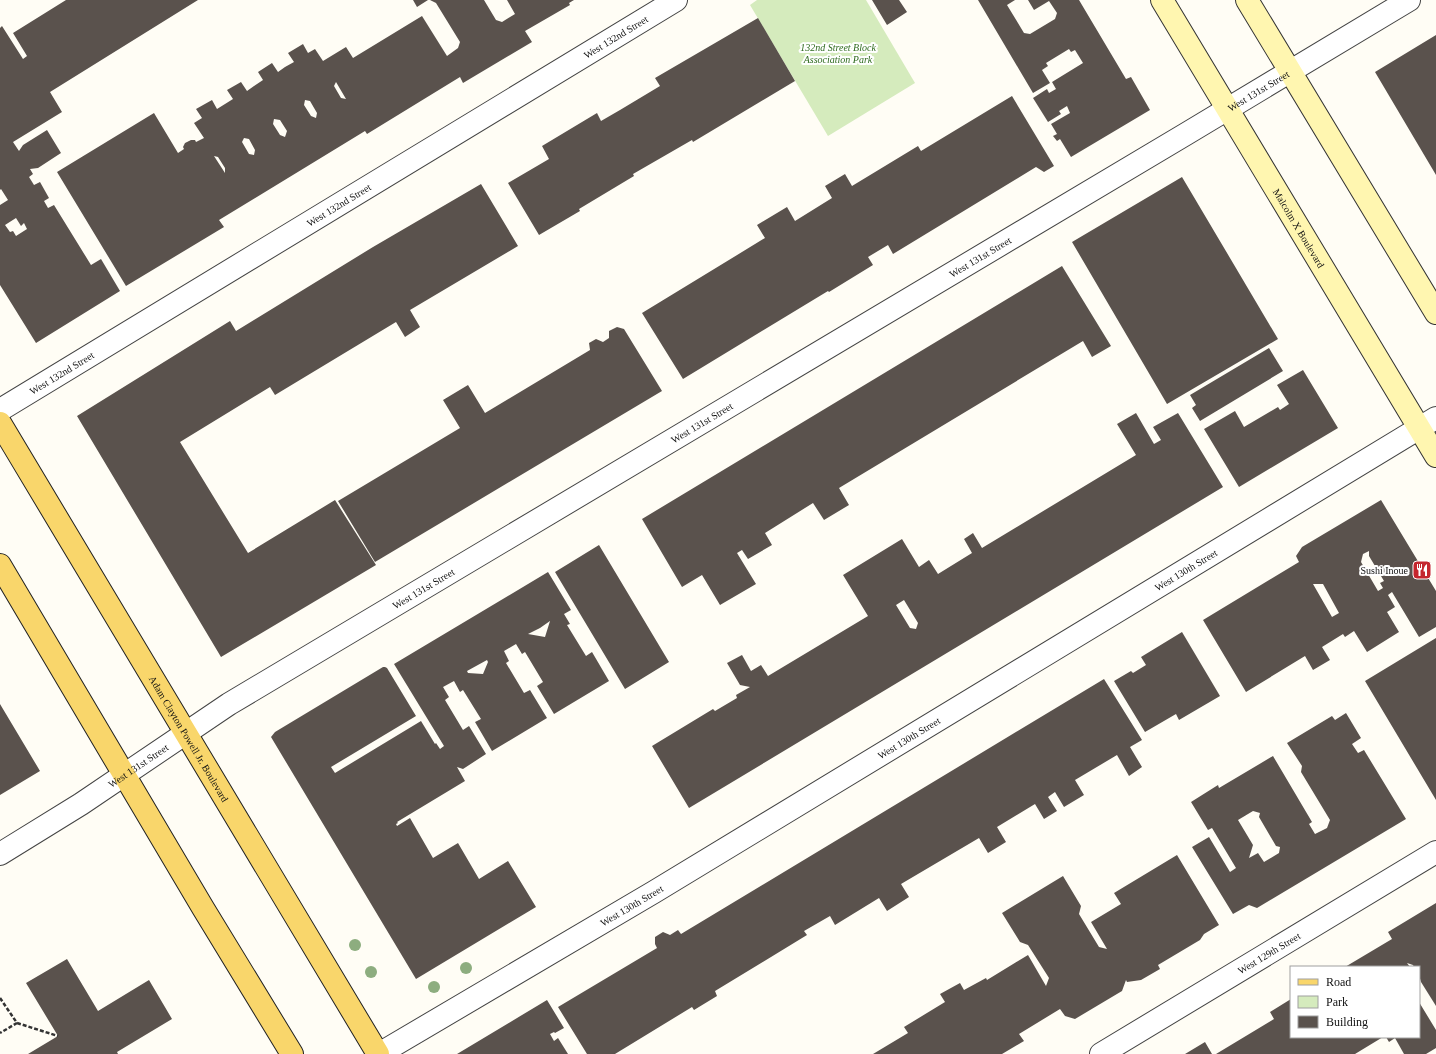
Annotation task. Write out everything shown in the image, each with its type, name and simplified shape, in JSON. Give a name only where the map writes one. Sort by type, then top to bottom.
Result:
[{"type":"main road","name":"Malcolm X Boulevard","points":[[1162,0],[1227,110],[1428,423],[1436,456]]},
{"type":"main road","points":[[1248,0],[1436,313]]},
{"type":"main road","name":"Adam Clayton Powell Jr. Boulevard","points":[[0,424],[379,1054]]},
{"type":"main road","points":[[0,565],[203,908],[292,1054]]},
{"type":"street","name":"West 132nd Street","points":[[0,410],[676,0]]},
{"type":"street","name":"West 131st Street","points":[[0,854],[81,804],[228,704],[1227,110],[1409,0]]},
{"type":"street","name":"West 130th Street","points":[[379,1054],[674,879],[1428,423]]},
{"type":"street","name":"West 129th Street","points":[[1101,1054],[1436,852]]},
{"type":"path","points":[[0,998],[17,1023],[58,1036]]},
{"type":"path","points":[[0,1033],[17,1023]]},
{"type":"green space","name":"132nd Street Block Association Park","points":[[757,0],[866,0],[915,83],[828,136],[750,5]]},
{"type":"building","points":[[66,0],[198,0],[50,92],[62,112],[13,142],[19,151],[23,145],[47,130],[61,153],[38,168],[30,169],[33,174],[29,177],[34,185],[40,182],[49,198],[44,201],[48,208],[54,205],[91,265],[101,259],[120,291],[36,343],[0,285],[0,205],[8,200],[1,189],[0,190],[0,28],[2,26],[23,59],[27,56],[13,33]],"holes":[[[16,218],[21,226],[24,223],[27,229],[16,236],[13,231],[10,232],[5,225]]]},
{"type":"building","points":[[413,0],[428,0],[417,7]]},
{"type":"building","points":[[430,0],[484,0],[496,20],[502,22],[515,14],[507,0],[574,0],[569,3],[570,5],[525,31],[532,42],[463,83],[460,77],[367,134],[365,131],[219,220],[224,227],[126,286],[57,172],[154,113],[178,153],[184,149],[183,147],[185,143],[191,140],[195,140],[196,142],[204,138],[194,123],[202,118],[196,109],[212,100],[217,109],[233,99],[227,90],[241,82],[247,91],[263,80],[258,72],[272,63],[278,72],[294,62],[288,53],[303,44],[308,53],[315,49],[323,61],[346,47],[353,58],[422,16],[447,56],[458,48],[460,42],[436,3]],"holes":[[[336,82],[346,99],[341,98],[334,86]],[[305,100],[310,101],[317,113],[316,118],[311,116],[304,105]],[[274,119],[280,120],[287,131],[285,137],[280,135],[273,124]],[[244,138],[249,139],[255,150],[254,155],[249,154],[242,142]],[[214,156],[218,157],[225,168],[225,173]]]},
{"type":"building","points":[[872,0],[899,0],[907,12],[887,25]]},
{"type":"building","points":[[978,0],[1015,0],[1007,5],[1024,33],[1030,34],[1055,19],[1057,13],[1049,1],[1034,10],[1028,0],[1079,0],[1126,79],[1131,77],[1150,110],[1071,157],[1060,139],[1057,141],[1053,136],[1057,134],[1051,124],[1070,113],[1067,106],[1059,111],[1061,114],[1048,122],[1033,98],[1047,89],[1049,93],[1056,89],[1052,82],[1083,63],[1075,50],[1071,52],[1069,49],[1046,63],[1048,66],[1042,70],[1050,83],[1033,93]]},
{"type":"building","points":[[758,18],[795,81],[693,142],[692,140],[633,174],[634,176],[579,209],[580,211],[539,235],[508,183],[549,159],[542,146],[597,113],[601,121],[620,110],[660,86],[655,78]]},
{"type":"building","points":[[1436,35],[1436,175],[1375,72]]},
{"type":"building","points":[[1012,96],[1054,166],[1044,172],[1036,167],[893,254],[888,245],[868,257],[873,265],[683,379],[642,313],[765,238],[757,225],[787,207],[795,221],[832,198],[825,186],[845,174],[852,186],[918,146],[921,151]]},
{"type":"building","points":[[1182,177],[1278,339],[1167,404],[1072,242]]},
{"type":"building","points":[[481,184],[518,246],[410,310],[420,327],[405,337],[396,322],[275,395],[270,387],[180,442],[248,553],[335,500],[376,565],[221,657],[77,416],[230,321],[236,331],[373,247]]},
{"type":"building","points":[[1062,266],[1111,346],[1092,357],[1083,341],[839,488],[849,505],[824,520],[813,503],[765,533],[772,545],[748,559],[742,550],[737,553],[756,584],[720,605],[702,575],[682,587],[642,519]]},
{"type":"building","points":[[617,327],[624,329],[662,391],[375,562],[338,501],[460,428],[443,400],[468,385],[485,413],[590,350],[589,343],[596,339],[603,342],[609,338],[609,331]]},
{"type":"building","points":[[1269,348],[1283,371],[1200,421],[1192,408],[1196,405],[1190,395]]},
{"type":"building","points":[[1303,370],[1338,428],[1239,487],[1204,429],[1235,411],[1244,427],[1278,407],[1280,410],[1289,404],[1277,385]]},
{"type":"building","points":[[1136,413],[1154,444],[1161,440],[1153,427],[1178,413],[1223,487],[689,808],[652,746],[713,709],[715,711],[737,698],[736,695],[750,687],[740,685],[727,663],[742,655],[751,671],[761,665],[768,676],[868,616],[843,575],[902,539],[919,567],[929,560],[938,574],[972,553],[964,539],[973,533],[982,548],[1136,455],[1117,424]],"holes":[[[904,600],[918,623],[916,629],[910,628],[896,605]]]},
{"type":"building","points":[[1381,500],[1436,591],[1436,627],[1419,637],[1392,592],[1388,595],[1395,607],[1387,612],[1399,632],[1367,652],[1354,631],[1345,637],[1343,634],[1322,647],[1330,660],[1313,670],[1305,656],[1246,692],[1203,620],[1299,562],[1296,556],[1302,547]],"holes":[[[1369,551],[1369,556],[1384,581],[1380,583],[1383,588],[1378,591],[1361,562],[1363,554]],[[1313,584],[1323,584],[1339,613],[1332,617]]]},
{"type":"building","points":[[599,545],[669,662],[625,689],[555,572]]},
{"type":"building","points":[[548,572],[571,610],[564,614],[570,624],[567,625],[586,656],[592,652],[609,681],[554,714],[537,686],[543,682],[525,652],[522,654],[516,644],[504,651],[509,661],[506,663],[524,693],[530,690],[547,718],[492,751],[475,722],[481,719],[463,690],[460,692],[454,681],[443,687],[449,697],[445,700],[463,730],[469,726],[486,754],[463,769],[457,767],[465,781],[396,824],[397,826],[410,818],[433,858],[458,843],[479,879],[508,861],[536,907],[416,979],[271,737],[275,732],[385,667],[416,716],[331,767],[335,773],[421,721],[435,744],[436,743],[440,749],[444,746],[394,664]],"holes":[[[550,621],[545,637],[528,634],[540,628]],[[487,660],[488,662],[483,674],[468,673],[467,671]]]},
{"type":"building","points":[[1182,632],[1220,696],[1179,720],[1176,714],[1145,732],[1114,681],[1131,671],[1133,673],[1146,665],[1141,657]]},
{"type":"building","points":[[1436,638],[1436,800],[1365,681]]},
{"type":"building","points":[[1104,679],[1142,740],[1130,747],[1142,767],[1129,776],[1117,755],[1075,780],[1084,795],[1064,807],[1055,792],[1048,797],[1057,811],[1044,819],[1035,804],[997,827],[1006,842],[988,853],[979,838],[901,884],[909,897],[887,911],[879,898],[835,925],[830,916],[804,931],[807,935],[715,991],[717,996],[694,1010],[692,1007],[615,1054],[587,1054],[558,1007],[657,948],[655,944],[655,937],[663,932],[670,935],[678,930],[681,934]]},
{"type":"building","points":[[0,704],[40,771],[0,795]]},
{"type":"building","points":[[1346,713],[1361,738],[1352,744],[1358,753],[1364,750],[1406,819],[1257,908],[1249,905],[1233,914],[1192,847],[1209,837],[1230,872],[1236,868],[1212,828],[1208,830],[1191,802],[1218,785],[1219,788],[1273,756],[1312,822],[1309,824],[1315,834],[1327,828],[1330,820],[1301,772],[1302,766],[1287,743],[1332,716],[1335,720]],"holes":[[[1253,811],[1260,813],[1259,817],[1276,846],[1280,847],[1279,853],[1264,862],[1258,853],[1249,858],[1253,845],[1238,820]]]},
{"type":"building","points":[[1177,855],[1219,925],[1204,934],[1200,940],[1158,965],[1160,969],[1141,980],[1127,982],[1126,980],[1122,991],[1075,1019],[1065,1016],[1060,1009],[1019,1034],[1024,1041],[1002,1054],[873,1054],[908,1033],[904,1027],[945,1002],[940,994],[960,983],[964,990],[986,978],[987,980],[1028,955],[1046,986],[1049,978],[1028,945],[1020,942],[1002,913],[1063,876],[1081,906],[1079,914],[1099,947],[1107,949],[1091,922],[1121,904],[1114,893]]},
{"type":"building","points":[[1436,903],[1436,1006],[1421,982],[1420,966],[1414,966],[1407,963],[1409,966],[1347,966],[1392,939],[1388,932]]},
{"type":"building","points":[[67,959],[98,1011],[149,980],[172,1019],[117,1052],[118,1054],[28,1054],[58,1036],[26,983]]},
{"type":"building","points":[[547,1000],[564,1028],[550,1034],[554,1041],[558,1038],[568,1054],[457,1054]]},
{"type":"building","points":[[1290,1000],[1290,1038],[1381,1038],[1355,1054],[1216,1054],[1274,1019],[1270,1012]]},
{"type":"building","points":[[1420,1004],[1436,1030],[1436,1048],[1426,1054],[1404,1054],[1395,1038],[1420,1038]]},
{"type":"building","points":[[1387,1038],[1395,1038],[1389,1042]]},
{"type":"building","points":[[1205,1042],[1212,1054],[1185,1054]]},
{"type":"place","name":"Sushi Inoue","points":[[1422,570]]}]
